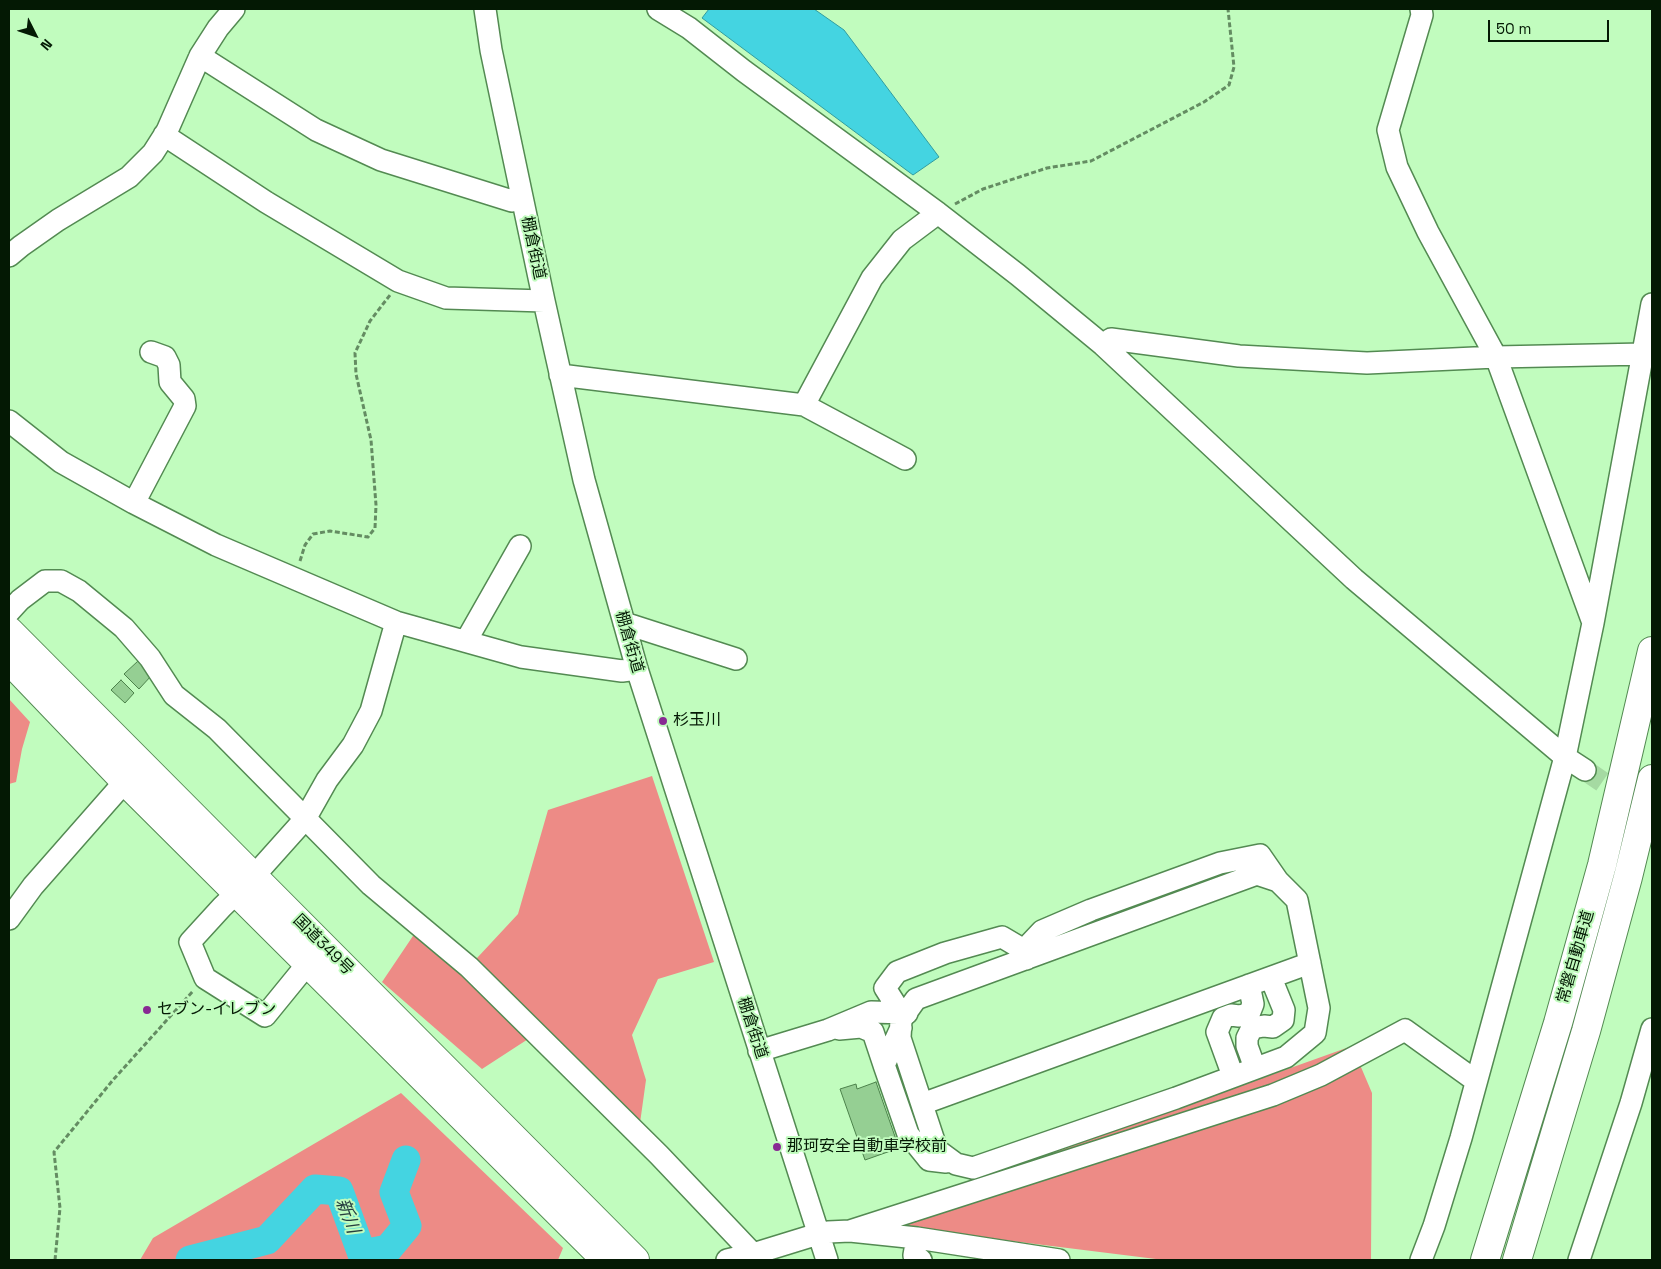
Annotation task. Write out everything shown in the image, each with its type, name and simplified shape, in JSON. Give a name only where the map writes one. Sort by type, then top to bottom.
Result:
[{"type":"highway","name":"国道349号","points":[[9,631],[133,773]]},
{"type":"highway","name":"常磐自動車道","points":[[1485,1260],[1558,1023],[1599,874],[1652,651]]},
{"type":"highway","name":"国道349号","points":[[9,660],[133,773],[245,884],[635,1260]]},
{"type":"highway","name":"常磐自動車道","points":[[1517,1260],[1586,1031],[1628,877],[1652,779]]},
{"type":"highway","name":"国道349号","points":[[245,884],[309,962],[606,1260]]},
{"type":"street","points":[[9,256],[64,215],[128,177],[153,154],[164,135],[200,56],[218,28],[234,9]]},
{"type":"street","name":"棚倉街道","points":[[485,9],[491,50],[584,480],[637,669],[827,1260]]},
{"type":"street","points":[[658,9],[689,28],[744,71],[938,213],[1018,275],[1103,345],[1354,578],[1565,757],[1585,770]]},
{"type":"street","points":[[1421,9],[1422,15],[1388,130],[1397,167],[1428,232],[1496,357],[1593,623]]},
{"type":"street","points":[[200,56],[316,130],[381,160],[512,201],[522,197]]},
{"type":"street","points":[[164,135],[266,202],[398,281],[446,298],[544,301]]},
{"type":"street","points":[[804,406],[872,278],[902,240],[938,213]]},
{"type":"street","points":[[1421,1260],[1434,1226],[1461,1138],[1565,757],[1593,623],[1652,304]]},
{"type":"street","points":[[1103,345],[1111,339],[1239,356],[1367,363],[1496,357],[1644,354]]},
{"type":"street","points":[[134,503],[185,406],[184,399],[170,382],[169,365],[165,357],[151,352]]},
{"type":"street","points":[[560,374],[804,406],[905,459]]},
{"type":"street","points":[[9,421],[61,462],[134,503],[216,545],[396,622],[521,657],[622,671],[637,669]]},
{"type":"street","points":[[466,641],[520,546]]},
{"type":"street","points":[[9,612],[20,600],[45,581],[61,581],[79,591],[124,628],[150,658],[174,695],[217,729],[371,885],[469,967],[659,1155],[753,1254]]},
{"type":"street","points":[[309,962],[265,1016],[205,978],[190,942],[305,819],[328,780],[353,745],[371,710],[396,622]]},
{"type":"street","points":[[624,623],[736,659]]},
{"type":"street","points":[[9,919],[33,886],[133,773]]},
{"type":"street","points":[[828,1030],[861,1027],[873,1032],[884,1065],[908,1134],[929,1160],[973,1168],[1176,1098],[1286,1057],[1315,1033],[1319,1008],[1297,900],[1278,881],[1257,874],[1025,955],[916,999],[904,1020],[884,1065]]},
{"type":"street","points":[[956,1164],[937,1150],[900,1038],[904,1020],[885,988],[898,972],[945,953],[1002,937],[1025,955]]},
{"type":"street","points":[[922,1104],[1310,963]]},
{"type":"street","points":[[1255,1068],[1247,1046],[1247,1038],[1252,1028],[1273,1027],[1282,1020],[1284,1010],[1271,978]]},
{"type":"street","points":[[1233,1076],[1217,1032],[1223,1018],[1231,1015],[1249,1014],[1253,1004],[1249,986]]},
{"type":"street","points":[[759,1051],[828,1030],[871,1012],[904,1020]]},
{"type":"street","points":[[1580,1260],[1631,1103],[1652,1029]]},
{"type":"street","points":[[850,1231],[1273,1095],[1321,1075],[1404,1030],[1476,1081]]},
{"type":"street","points":[[727,1260],[818,1234],[850,1231],[917,1238],[1059,1260]]},
{"type":"street","points":[[917,1238],[914,1255],[921,1260]]},
{"type":"path","points":[[938,213],[993,186],[1047,168],[1091,161],[1204,102],[1230,85],[1234,67],[1228,9]]},
{"type":"path","points":[[295,579],[304,545],[313,534],[330,530],[368,537],[375,528],[376,504],[371,440],[356,374],[355,353],[370,321],[390,295],[414,287]]},
{"type":"path","points":[[55,1260],[60,1208],[54,1152],[113,1080],[205,978]]},
{"type":"shaded area","points":[[9,699],[30,722],[22,749],[16,782],[9,784]]},
{"type":"shaded area","points":[[652,776],[714,962],[658,979],[632,1035],[646,1080],[640,1123],[542,1030],[482,1069],[382,982],[415,933],[464,972],[518,914],[548,810]]},
{"type":"shaded area","points":[[1352,1046],[1372,1093],[1371,1260],[1164,1260],[891,1226],[882,1214]]},
{"type":"shaded area","points":[[401,1093],[563,1248],[558,1260],[140,1260],[153,1238]]},
{"type":"water","points":[[709,9],[814,9],[844,30],[939,157],[913,175],[702,18]]},
{"type":"building","points":[[138,661],[152,675],[139,689],[124,674]]},
{"type":"building","points":[[121,680],[134,693],[125,703],[111,690]]},
{"type":"building","points":[[876,1082],[899,1148],[865,1160],[840,1089],[856,1084],[857,1089]]},
{"type":"waterway","name":"新川","points":[[190,1260],[267,1240],[315,1189],[339,1191],[362,1254],[388,1249],[407,1226],[394,1192],[406,1160]]},
{"type":"tunnel","points":[[1585,770],[1652,816]]},
{"type":"place","name":"杉玉川","points":[[663,721]]},
{"type":"place","name":"セブン-イレブン","points":[[147,1010]]},
{"type":"place","name":"那珂安全自動車学校前","points":[[777,1147]]}]
